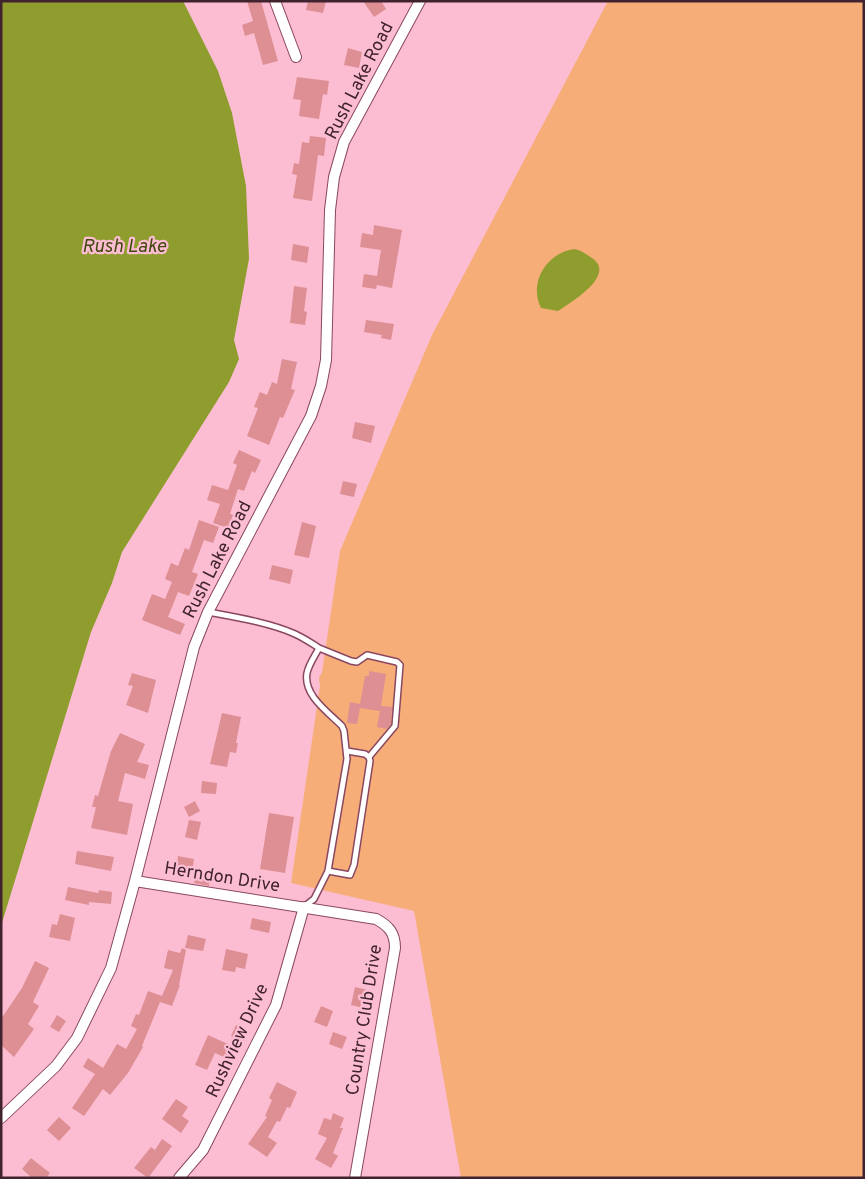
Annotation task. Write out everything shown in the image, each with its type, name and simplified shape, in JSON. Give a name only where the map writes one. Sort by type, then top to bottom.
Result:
[{"type":"street","points":[[275,1],[296,57]]},
{"type":"street","name":"Rush Lake Road","points":[[1,1118],[56,1066],[77,1038],[111,968],[194,647],[208,612],[311,416],[321,386],[326,360],[330,210],[334,177],[344,142],[420,1]]},
{"type":"street","name":"Herndon Drive","points":[[135,881],[304,907]]},
{"type":"street","name":"Rushview Drive","points":[[179,1178],[203,1150],[276,1005],[304,907]]},
{"type":"street","name":"Country Club Drive","points":[[304,907],[376,919],[385,924],[395,937],[355,1178]]},
{"type":"lane","points":[[208,612],[289,632],[319,648],[351,661],[357,662],[367,655],[397,662],[400,665],[395,726],[369,757],[370,761],[353,872],[350,876],[328,871]]},
{"type":"lane","points":[[304,907],[314,899],[328,871],[348,758],[342,726],[319,704],[307,686],[308,671],[319,648]]},
{"type":"lane","points":[[347,751],[369,757]]},
{"type":"shaded area","points":[[608,1],[864,1],[864,1178],[461,1178],[414,911],[291,883],[320,686],[319,678],[322,672],[340,551],[432,335]]},
{"type":"water","name":"Rush Lake","points":[[1,1],[183,1],[218,71],[232,113],[246,186],[249,259],[234,340],[239,359],[229,382],[122,552],[112,583],[91,632],[1,926]]},
{"type":"water","points":[[574,249],[592,258],[598,265],[599,272],[596,280],[581,295],[558,311],[541,308],[537,288],[542,270],[556,256]]},
{"type":"building","points":[[247,1],[261,1],[278,61],[263,65],[254,33],[245,36],[242,25],[253,21]]},
{"type":"building","points":[[308,1],[326,1],[323,13],[306,10]]},
{"type":"building","points":[[363,1],[381,1],[386,9],[374,17]]},
{"type":"building","points":[[348,48],[362,52],[359,68],[344,65]]},
{"type":"building","points":[[297,77],[329,81],[327,95],[323,94],[319,119],[299,116],[301,100],[293,99]]},
{"type":"building","points":[[310,136],[326,138],[324,156],[318,155],[312,201],[293,198],[297,175],[292,174],[294,163],[299,164],[302,142],[309,143]]},
{"type":"building","points":[[374,225],[402,230],[392,288],[377,285],[376,289],[362,287],[364,274],[377,276],[381,250],[360,247],[362,233],[373,235]]},
{"type":"building","points":[[293,244],[309,247],[307,263],[291,260]]},
{"type":"building","points":[[294,286],[307,288],[304,311],[307,312],[305,325],[290,323]]},
{"type":"building","points":[[366,320],[394,324],[391,340],[381,338],[382,335],[364,332]]},
{"type":"building","points":[[282,359],[297,362],[291,389],[295,390],[283,418],[280,417],[269,445],[247,436],[258,408],[254,407],[260,392],[267,395],[272,382],[277,384]]},
{"type":"building","points":[[355,422],[375,426],[371,443],[352,438]]},
{"type":"building","points":[[239,450],[261,460],[255,473],[252,471],[244,491],[238,489],[230,514],[233,515],[228,528],[213,523],[220,504],[207,500],[212,485],[228,490],[237,465],[233,463]]},
{"type":"building","points":[[343,481],[357,484],[354,497],[340,494]]},
{"type":"building","points":[[199,520],[219,527],[213,543],[204,540],[192,572],[198,574],[189,596],[178,592],[168,617],[185,624],[180,635],[142,620],[152,594],[165,599],[172,582],[165,579],[171,563],[178,566],[185,548],[189,550]]},
{"type":"building","points":[[302,522],[316,526],[309,558],[294,555]]},
{"type":"building","points":[[272,565],[293,570],[290,584],[269,579]]},
{"type":"building","points":[[369,671],[386,674],[381,706],[392,707],[391,724],[387,729],[377,727],[380,711],[360,708],[357,724],[347,723],[350,702],[360,704],[365,676],[369,676]]},
{"type":"building","points":[[132,673],[156,680],[148,713],[126,705],[133,686],[128,685]]},
{"type":"building","points":[[222,713],[241,717],[236,753],[230,752],[227,767],[210,764]]},
{"type":"building","points":[[120,733],[145,744],[137,762],[149,765],[145,779],[125,773],[118,801],[133,804],[127,835],[91,828],[96,807],[92,807],[95,795],[98,796],[111,751]]},
{"type":"building","points":[[202,781],[217,783],[216,794],[201,793]]},
{"type":"building","points":[[195,801],[200,811],[189,817],[184,807]]},
{"type":"building","points":[[269,813],[294,817],[285,873],[260,869]]},
{"type":"building","points":[[189,820],[201,822],[197,840],[185,837]]},
{"type":"building","points":[[77,851],[114,857],[111,871],[75,864]]},
{"type":"building","points":[[178,856],[194,859],[192,873],[176,871]]},
{"type":"building","points":[[196,870],[211,872],[209,886],[194,883]]},
{"type":"building","points":[[68,887],[98,893],[99,890],[112,892],[111,904],[89,902],[89,905],[65,900]]},
{"type":"building","points":[[60,914],[75,918],[70,941],[49,937],[52,924],[57,925]]},
{"type":"building","points":[[252,918],[271,922],[269,933],[250,929]]},
{"type":"building","points":[[188,935],[206,939],[203,951],[185,948]]},
{"type":"building","points":[[182,948],[186,950],[180,985],[172,1006],[160,1002],[143,1047],[128,1073],[110,1095],[103,1089],[84,1116],[72,1108],[95,1074],[83,1067],[88,1058],[103,1068],[117,1044],[126,1049],[137,1029],[131,1026],[136,1014],[139,1015],[148,991],[162,996],[173,970],[164,968],[168,950],[180,953]]},
{"type":"building","points":[[226,949],[248,954],[245,969],[236,967],[235,972],[222,970]]},
{"type":"building","points":[[35,961],[49,968],[33,1002],[39,1006],[28,1024],[34,1029],[14,1057],[1,1045],[1,1019],[22,988]]},
{"type":"building","points":[[355,987],[372,991],[368,1009],[351,1005]]},
{"type":"building","points":[[321,1006],[333,1011],[327,1027],[314,1022]]},
{"type":"building","points":[[57,1015],[66,1021],[59,1032],[50,1027]]},
{"type":"building","points":[[236,1025],[248,1031],[243,1042],[231,1036]]},
{"type":"building","points":[[333,1032],[347,1037],[342,1049],[329,1044]]},
{"type":"building","points":[[208,1035],[230,1045],[224,1057],[215,1053],[207,1070],[195,1065]]},
{"type":"building","points":[[277,1082],[297,1092],[290,1108],[287,1107],[280,1122],[277,1121],[268,1137],[277,1143],[267,1157],[248,1144],[267,1117],[265,1116],[272,1100],[269,1098]]},
{"type":"building","points":[[176,1099],[188,1107],[182,1116],[189,1121],[181,1133],[162,1119]]},
{"type":"building","points":[[333,1113],[344,1118],[340,1128],[343,1128],[333,1153],[338,1156],[331,1168],[315,1159],[327,1138],[318,1134],[324,1118],[331,1120]]},
{"type":"building","points":[[59,1117],[71,1128],[59,1141],[47,1130]]},
{"type":"building","points":[[162,1139],[172,1146],[148,1178],[134,1168],[151,1147],[155,1150]]},
{"type":"building","points":[[31,1158],[50,1173],[46,1178],[32,1178],[22,1169]]}]
